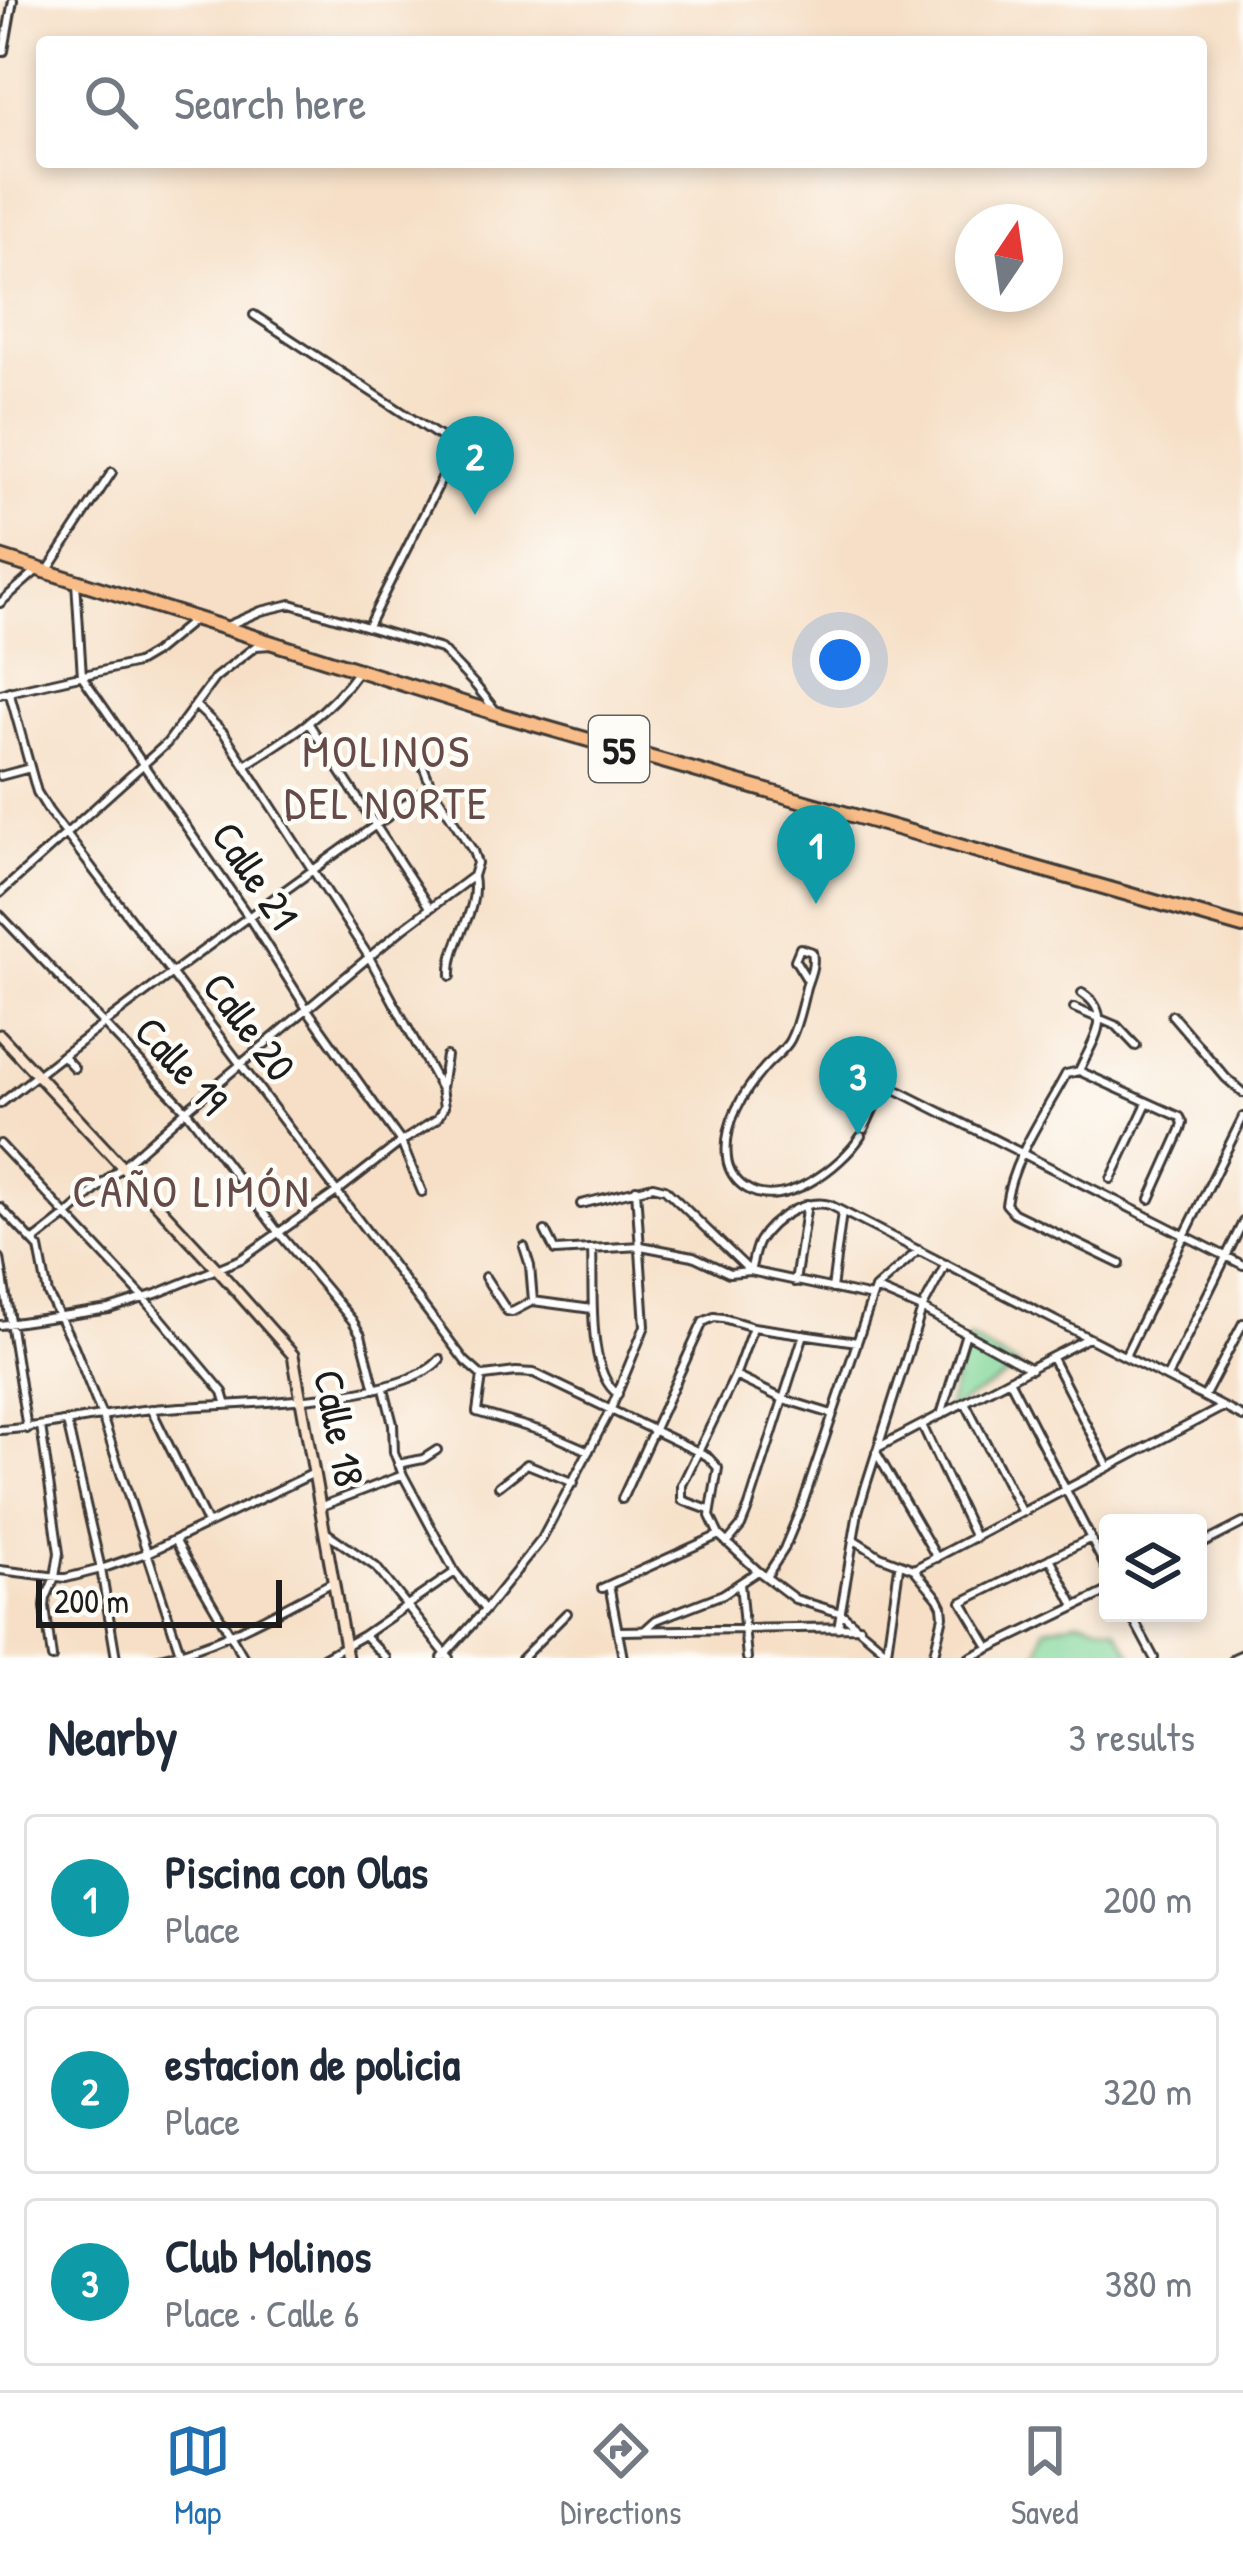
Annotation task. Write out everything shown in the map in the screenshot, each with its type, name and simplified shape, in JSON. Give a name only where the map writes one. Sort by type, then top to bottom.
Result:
[{"type":"highway","name":"55","points":[[0,557],[498,714],[1243,927]]},
{"type":"street","points":[[0,51],[4,51],[13,0]]},
{"type":"street","points":[[254,315],[457,448],[368,626]]},
{"type":"street","points":[[0,603],[42,571],[112,472]]},
{"type":"street","points":[[76,582],[82,676]]},
{"type":"street","points":[[221,628],[291,604],[368,626],[441,649],[498,714]]},
{"type":"street","points":[[5,693],[137,663],[194,620]]},
{"type":"street","points":[[0,893],[167,743],[215,678],[256,646],[274,645]]},
{"type":"street","points":[[245,765],[309,724],[358,671]]},
{"type":"street","name":"Calle 21","points":[[82,676],[400,1142],[422,1192]]},
{"type":"street","name":"Calle 20","points":[[5,693],[37,792],[465,1361],[482,1376],[477,1412],[590,1451]]},
{"type":"street","points":[[195,705],[224,733],[315,871],[369,957],[441,1089]]},
{"type":"street","points":[[309,724],[429,907]]},
{"type":"street","points":[[415,746],[431,786],[477,863],[474,898],[452,953],[451,976]]},
{"type":"street","points":[[0,776],[30,769]]},
{"type":"street","points":[[0,1104],[172,972],[431,786]]},
{"type":"street","points":[[34,1241],[429,907],[473,876]]},
{"type":"street","name":"Calle 19","points":[[0,915],[186,1110],[352,1320],[379,1388]]},
{"type":"street","points":[[808,981],[794,960],[800,948],[812,952],[814,958],[808,981],[791,1039],[752,1084],[735,1113],[728,1141],[731,1172],[748,1190],[776,1197],[843,1160],[885,1084],[1243,1265]]},
{"type":"street","points":[[1079,1071],[1101,1020],[1099,1007],[1082,993]]},
{"type":"street","points":[[1075,1008],[1118,1026],[1136,1046]]},
{"type":"street","points":[[1172,1016],[1243,1093]]},
{"type":"street","name":"Calle 18","points":[[0,1035],[292,1355],[346,1658]]},
{"type":"street","points":[[63,1056],[74,1068]]},
{"type":"street","points":[[0,1325],[109,1309],[241,1259],[437,1118],[444,1107],[441,1089],[446,1056]]},
{"type":"street","points":[[1120,1264],[1014,1213],[1006,1204],[1024,1154],[1072,1070],[1180,1117],[1184,1123],[1150,1199]]},
{"type":"street","points":[[1111,1179],[1148,1102]]},
{"type":"street","points":[[1125,1356],[1243,1117]]},
{"type":"street","points":[[0,1144],[145,1298],[223,1392],[226,1402]]},
{"type":"street","points":[[581,1204],[636,1189],[665,1189],[750,1271]]},
{"type":"street","points":[[325,1532],[376,1567],[445,1657],[542,1539],[611,1409],[645,1326],[636,1189]]},
{"type":"street","points":[[750,1271],[760,1240],[792,1210],[817,1201],[1243,1417]]},
{"type":"street","points":[[795,1282],[807,1204]]},
{"type":"street","points":[[0,1208],[34,1241],[42,1256],[48,1294],[102,1416],[181,1656]]},
{"type":"street","points":[[832,1288],[842,1212]]},
{"type":"street","points":[[1168,1377],[1243,1222]]},
{"type":"street","points":[[545,1231],[555,1251],[641,1246],[693,1256],[729,1273],[750,1271],[873,1293],[922,1309],[1031,1369]]},
{"type":"street","points":[[524,1247],[533,1301]]},
{"type":"street","points":[[592,1249],[594,1335],[606,1384],[617,1394]]},
{"type":"street","points":[[766,1577],[793,1529],[873,1293],[919,1250]]},
{"type":"street","points":[[0,1258],[27,1429]]},
{"type":"street","points":[[838,1628],[853,1539],[878,1449],[922,1309],[946,1264]]},
{"type":"street","points":[[485,1277],[507,1311],[533,1301],[592,1309]]},
{"type":"street","points":[[622,1498],[699,1327],[708,1319],[857,1342]]},
{"type":"street","points":[[1204,1397],[1243,1323]]},
{"type":"street","points":[[711,1510],[687,1504],[681,1494],[753,1327]]},
{"type":"street","points":[[941,1416],[967,1333]]},
{"type":"street","points":[[727,1544],[745,1518],[804,1334]]},
{"type":"street","points":[[878,1449],[1089,1338]]},
{"type":"street","points":[[1052,1358],[1109,1467]]},
{"type":"street","points":[[0,1430],[151,1409],[264,1403],[379,1388],[428,1372],[440,1359]]},
{"type":"street","points":[[482,1376],[534,1373],[714,1461],[718,1468],[711,1522],[727,1544],[795,1599],[841,1613],[886,1655]]},
{"type":"street","points":[[735,1376],[783,1399],[834,1414]]},
{"type":"street","points":[[1009,1378],[1099,1555]]},
{"type":"street","points":[[379,1388],[393,1424],[394,1452],[403,1475],[454,1572],[485,1610]]},
{"type":"street","points":[[965,1403],[1022,1513]]},
{"type":"street","points":[[914,1569],[1223,1407]]},
{"type":"street","points":[[151,1409],[207,1523]]},
{"type":"street","points":[[67,1422],[116,1658]]},
{"type":"street","points":[[41,1426],[58,1553],[45,1607],[52,1658]]},
{"type":"street","points":[[922,1426],[975,1538]]},
{"type":"street","points":[[878,1449],[937,1558]]},
{"type":"street","points":[[398,1464],[423,1459],[437,1450]]},
{"type":"street","points":[[499,1486],[527,1464],[574,1483]]},
{"type":"street","points":[[0,1570],[55,1577],[101,1569],[175,1540],[316,1473]]},
{"type":"street","points":[[322,1506],[403,1475]]},
{"type":"street","points":[[1207,1541],[1243,1523]]},
{"type":"street","points":[[623,1658],[620,1631],[605,1586],[719,1534]]},
{"type":"street","points":[[989,1647],[962,1602],[1090,1538]]},
{"type":"street","points":[[853,1539],[914,1569],[942,1606],[933,1658]]},
{"type":"street","points":[[175,1540],[244,1658]]},
{"type":"street","points":[[1050,1558],[1075,1606]]},
{"type":"street","points":[[886,1655],[899,1565]]},
{"type":"street","points":[[646,1630],[656,1620],[723,1594],[758,1571]]},
{"type":"street","points":[[323,1658],[454,1572]]},
{"type":"street","points":[[159,1658],[181,1656],[230,1635],[333,1582]]},
{"type":"street","points":[[740,1583],[747,1658]]},
{"type":"street","points":[[968,1658],[1099,1595]]},
{"type":"street","points":[[522,1658],[567,1613]]},
{"type":"street","points":[[1135,1622],[1154,1658]]},
{"type":"street","points":[[620,1631],[860,1627]]},
{"type":"street","points":[[364,1635],[386,1658]]},
{"type":"street","points":[[530,1649],[538,1658]]},
{"type":"street","points":[[1234,1658],[1243,1654]]},
{"type":"green space","points":[[969,1338],[1021,1368],[946,1411]]},
{"type":"green space","points":[[1080,1620],[1116,1629],[1134,1658],[1037,1658],[1045,1628]]},
{"type":"place","name":"estacion de policia","points":[[475,515]]},
{"type":"place","name":"Piscina con Olas","points":[[816,904]]},
{"type":"place","name":"Club Molinos","points":[[858,1135]]},
{"type":"district","name":"MOLINOS DEL NORTE","points":[[387,776]]},
{"type":"district","name":"CAÑO LIMÓN","points":[[192,1190]]}]
